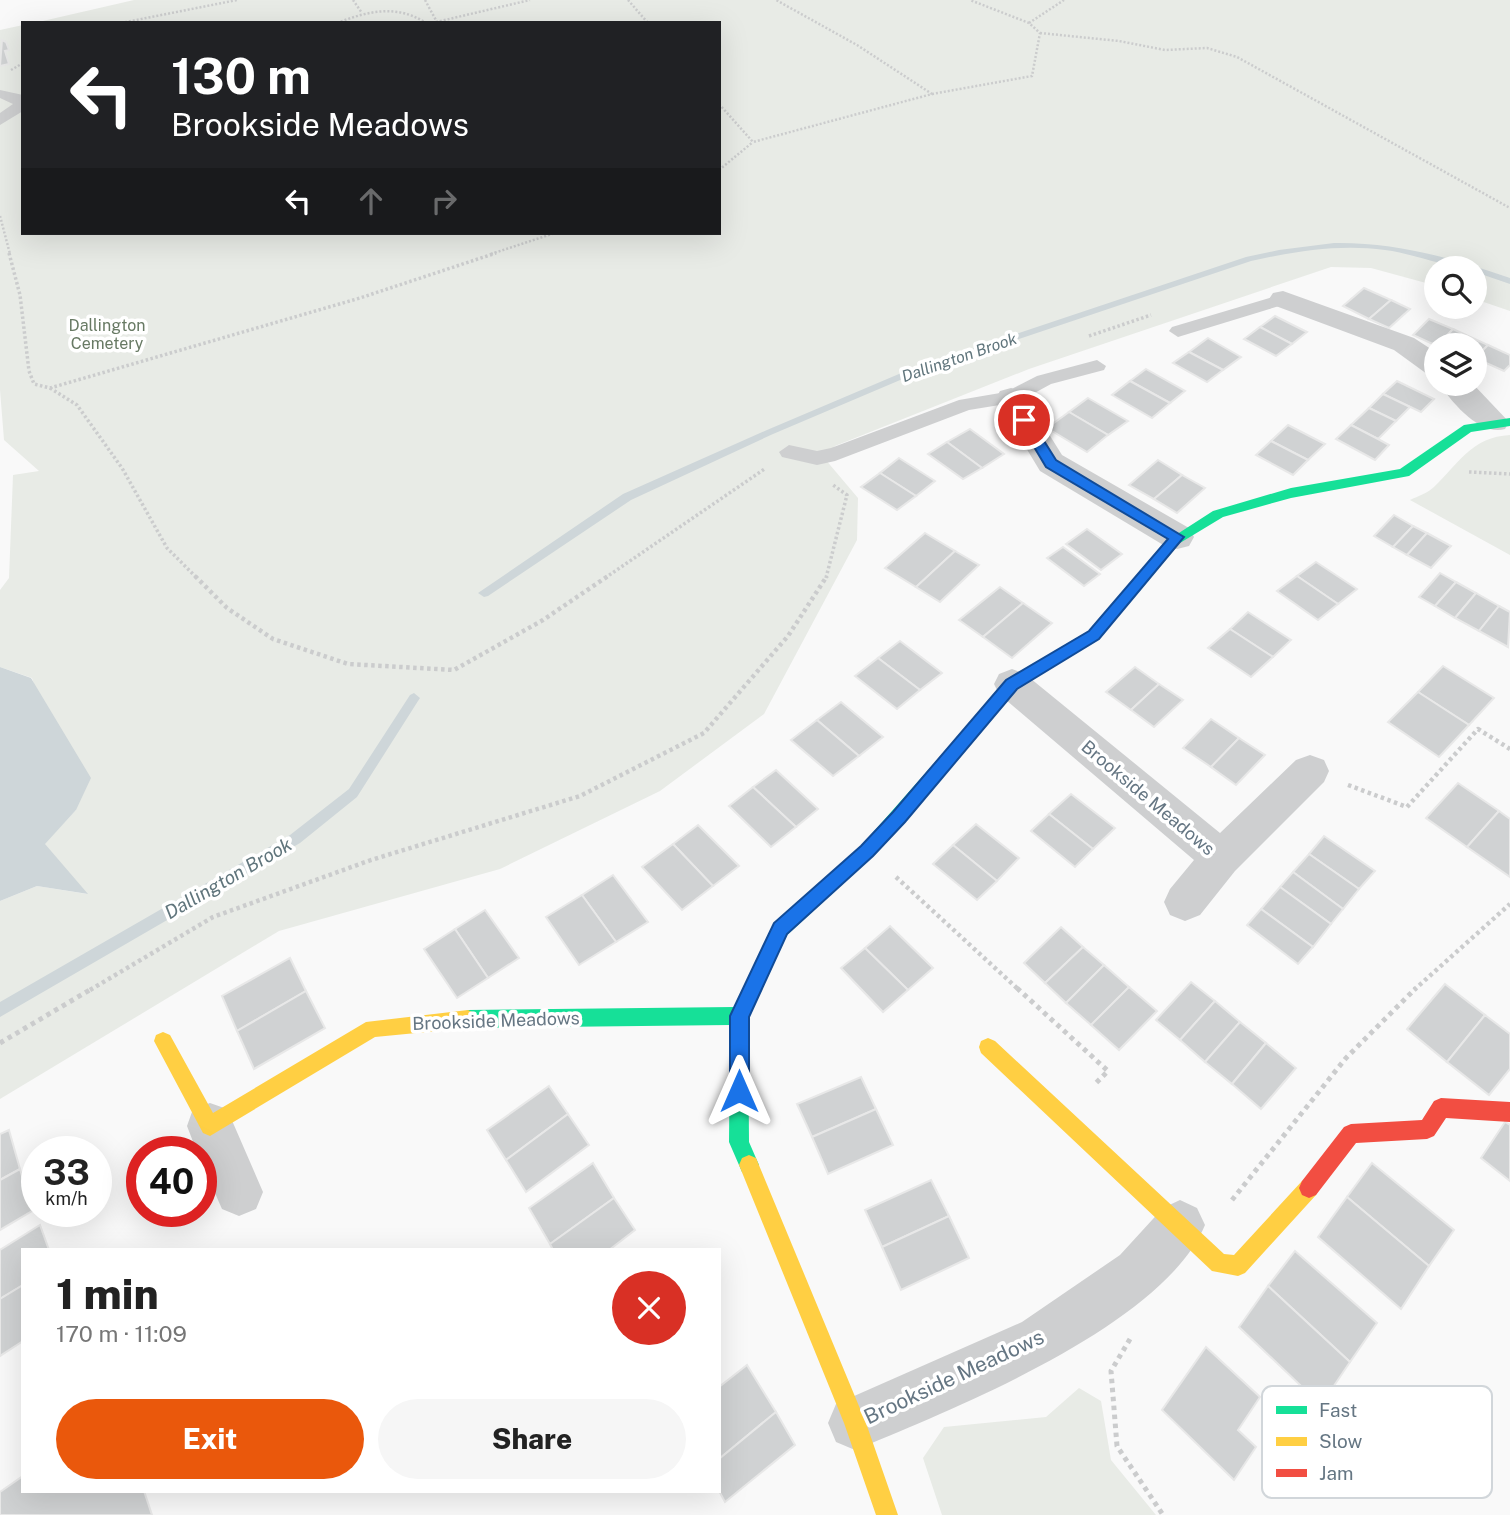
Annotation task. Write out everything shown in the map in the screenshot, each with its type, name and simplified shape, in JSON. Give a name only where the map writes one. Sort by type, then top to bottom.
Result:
[{"type":"street","points":[[1283,299],[1404,344],[1424,358]]},
{"type":"street","name":"Brookside Meadows","points":[[1470,396],[1502,422]]},
{"type":"street","points":[[1011,398],[1051,463],[1177,537]]},
{"type":"street","name":"Brookside Meadows","points":[[887,1515],[855,1423],[739,1142],[739,1016],[780,929],[867,851],[1012,684],[1094,635],[1177,537],[1218,514],[1291,493],[1404,473],[1468,428],[1502,422]]},
{"type":"street","name":"Brookside Meadows","points":[[1012,684],[1221,858],[1310,771]]},
{"type":"street","points":[[1185,902],[1221,858]]},
{"type":"street","name":"Brookside Meadows","points":[[210,1126],[372,1028],[449,1019],[739,1016]]},
{"type":"street","points":[[163,1041],[210,1126],[239,1192]]},
{"type":"street","points":[[988,1047],[1219,1264],[1238,1266],[1290,1211],[1351,1134],[1427,1129],[1441,1108],[1510,1112]]},
{"type":"street","name":"Brookside Meadows","points":[[855,1423],[1040,1340],[1138,1273],[1180,1225]]},
{"type":"lane","points":[[0,94],[20,99],[21,105],[0,120]]},
{"type":"lane","points":[[1178,331],[1283,299]]},
{"type":"lane","points":[[789,452],[817,458],[835,454],[966,404],[1011,398],[1044,380],[1097,366]]},
{"type":"path","points":[[131,21],[237,0]]},
{"type":"path","points":[[354,0],[362,13]]},
{"type":"path","points":[[425,0],[436,21]]},
{"type":"path","points":[[441,21],[530,0]]},
{"type":"path","points":[[628,0],[646,21]]},
{"type":"path","points":[[776,0],[858,45],[932,94]]},
{"type":"path","points":[[970,0],[1029,23],[1040,33],[1119,41],[1165,50],[1207,48],[1237,57],[1510,208]]},
{"type":"path","points":[[1029,23],[1065,0]]},
{"type":"path","points":[[342,21],[375,10],[400,11],[423,21]]},
{"type":"path","points":[[721,168],[753,142],[932,94],[1032,76],[1040,33]]},
{"type":"path","points":[[721,106],[753,142]]},
{"type":"path","points":[[0,216],[20,295],[29,371],[34,384],[50,388],[77,405],[122,468],[167,548],[227,608],[273,639],[348,664],[454,670],[543,620],[789,452],[847,495],[828,575],[788,636],[704,733],[580,796],[371,860],[213,917],[0,1043]]},
{"type":"path","points":[[50,388],[360,298],[549,235]]},
{"type":"path","points":[[1082,339],[1158,313]]},
{"type":"path","points":[[1310,771],[1407,807],[1478,729],[1510,749]]},
{"type":"path","points":[[867,851],[1108,1071],[1066,1119]]},
{"type":"green space","name":"Dallington Cemetery","points":[[134,0],[1510,0],[1510,311],[1487,303],[1487,256],[1424,256],[1424,282],[1371,268],[1331,267],[1029,369],[835,446],[825,459],[858,498],[857,540],[764,714],[660,791],[500,869],[279,931],[0,1099],[0,901],[37,886],[87,894],[44,844],[76,810],[32,678],[0,667],[0,590],[9,578],[13,475],[39,471],[4,440],[0,390],[0,30],[21,25],[21,235],[721,235],[721,21],[43,21]]},
{"type":"green space","points":[[1510,435],[1510,555],[1410,500],[1432,489],[1476,446]]},
{"type":"green space","points":[[1079,1388],[1101,1401],[1111,1460],[1156,1515],[942,1515],[923,1458],[944,1427],[1046,1417]]},
{"type":"shaded area","points":[[0,667],[31,678],[91,778],[76,810],[45,844],[88,894],[37,886],[0,901]]},
{"type":"building","points":[[2,40],[6,42],[9,50],[5,51],[9,64],[0,66]]},
{"type":"building","points":[[1364,288],[1391,300],[1369,319],[1343,306]]},
{"type":"building","points":[[1391,300],[1410,309],[1389,328],[1369,319]]},
{"type":"building","points":[[1275,316],[1307,332],[1292,344],[1260,327]]},
{"type":"building","points":[[1429,319],[1453,329],[1449,333],[1424,333],[1424,340],[1413,335]]},
{"type":"building","points":[[1260,327],[1292,344],[1276,356],[1244,339]]},
{"type":"building","points":[[1208,338],[1241,357],[1223,370],[1189,352]]},
{"type":"building","points":[[1487,346],[1510,355],[1510,365],[1504,371],[1487,363]]},
{"type":"building","points":[[1189,352],[1223,370],[1207,382],[1173,363]]},
{"type":"building","points":[[1146,369],[1185,391],[1170,403],[1130,381]]},
{"type":"building","points":[[1130,381],[1170,403],[1152,418],[1112,395]]},
{"type":"building","points":[[1397,381],[1434,399],[1421,412],[1383,394]]},
{"type":"building","points":[[1383,394],[1410,407],[1396,421],[1369,408]]},
{"type":"building","points":[[1088,398],[1128,421],[1108,435],[1069,412]]},
{"type":"building","points":[[1369,408],[1396,421],[1378,439],[1351,425]]},
{"type":"building","points":[[1069,412],[1108,435],[1087,452],[1047,428]]},
{"type":"building","points":[[1288,425],[1325,444],[1308,460],[1271,441]]},
{"type":"building","points":[[1351,425],[1389,445],[1375,460],[1336,439]]},
{"type":"building","points":[[970,429],[1004,454],[982,468],[947,442]]},
{"type":"building","points":[[1271,441],[1308,460],[1293,475],[1256,455]]},
{"type":"building","points":[[947,442],[982,468],[963,479],[928,454]]},
{"type":"building","points":[[899,458],[935,481],[916,496],[880,473]]},
{"type":"building","points":[[1158,460],[1182,475],[1154,499],[1129,485]]},
{"type":"building","points":[[880,473],[916,496],[897,510],[861,487]]},
{"type":"building","points":[[1182,475],[1205,488],[1177,513],[1154,499]]},
{"type":"building","points":[[1394,515],[1413,526],[1393,547],[1374,536]]},
{"type":"building","points":[[1413,526],[1427,533],[1407,555],[1393,547]]},
{"type":"building","points":[[1087,529],[1122,554],[1101,570],[1066,544]]},
{"type":"building","points":[[925,533],[955,551],[916,587],[885,568]]},
{"type":"building","points":[[1427,533],[1451,546],[1431,568],[1407,555]]},
{"type":"building","points":[[1063,547],[1100,574],[1084,586],[1047,558]]},
{"type":"building","points":[[955,551],[979,565],[940,602],[916,587]]},
{"type":"building","points":[[1316,562],[1357,589],[1338,604],[1297,576]]},
{"type":"building","points":[[1440,573],[1456,582],[1435,606],[1419,597]]},
{"type":"building","points":[[1297,576],[1338,604],[1318,620],[1277,591]]},
{"type":"building","points":[[1456,582],[1476,593],[1455,618],[1435,606]]},
{"type":"building","points":[[1000,587],[1023,603],[983,637],[959,620]]},
{"type":"building","points":[[1476,593],[1499,606],[1479,631],[1455,618]]},
{"type":"building","points":[[1023,603],[1052,623],[1012,658],[983,637]]},
{"type":"building","points":[[1499,606],[1510,612],[1508,647],[1479,631]]},
{"type":"building","points":[[1248,612],[1291,640],[1273,657],[1230,629]]},
{"type":"building","points":[[1230,629],[1273,657],[1251,677],[1208,648]]},
{"type":"building","points":[[900,641],[942,673],[920,690],[878,658]]},
{"type":"building","points":[[878,658],[920,690],[897,709],[855,676]]},
{"type":"building","points":[[1443,666],[1494,698],[1469,725],[1418,692]]},
{"type":"building","points":[[1135,667],[1159,684],[1131,710],[1106,692]]},
{"type":"building","points":[[1159,684],[1183,700],[1154,727],[1131,710]]},
{"type":"building","points":[[1418,692],[1469,725],[1439,757],[1388,722]]},
{"type":"building","points":[[841,702],[883,737],[859,756],[817,720]]},
{"type":"building","points":[[1211,719],[1239,738],[1211,767],[1183,748]]},
{"type":"building","points":[[817,720],[859,756],[833,776],[791,740]]},
{"type":"building","points":[[1239,738],[1265,755],[1236,785],[1211,767]]},
{"type":"building","points":[[776,770],[818,809],[796,827],[753,787]]},
{"type":"building","points":[[1458,783],[1499,811],[1467,847],[1426,818]]},
{"type":"building","points":[[753,787],[796,827],[771,847],[729,806]]},
{"type":"building","points":[[1071,794],[1115,828],[1093,849],[1049,814]]},
{"type":"building","points":[[1499,811],[1510,819],[1510,877],[1467,847]]},
{"type":"building","points":[[1049,814],[1093,849],[1075,867],[1031,831]]},
{"type":"building","points":[[976,824],[1019,858],[997,881],[953,845]]},
{"type":"building","points":[[698,825],[739,866],[713,886],[673,844]]},
{"type":"building","points":[[1324,836],[1375,871],[1359,889],[1309,854]]},
{"type":"building","points":[[673,844],[713,886],[682,910],[642,867]]},
{"type":"building","points":[[953,845],[997,881],[977,900],[933,864]]},
{"type":"building","points":[[1309,854],[1359,889],[1343,909],[1293,872]]},
{"type":"building","points":[[1293,872],[1343,909],[1331,924],[1280,887]]},
{"type":"building","points":[[613,875],[648,922],[616,942],[582,895]]},
{"type":"building","points":[[1280,887],[1331,924],[1313,947],[1261,909]]},
{"type":"building","points":[[582,895],[616,942],[579,965],[546,917]]},
{"type":"building","points":[[1261,909],[1313,947],[1298,964],[1247,925]]},
{"type":"building","points":[[485,910],[519,958],[488,978],[455,929]]},
{"type":"building","points":[[890,926],[933,968],[908,990],[865,948]]},
{"type":"building","points":[[1061,927],[1083,947],[1045,983],[1024,963]]},
{"type":"building","points":[[455,929],[488,978],[457,998],[424,949]]},
{"type":"building","points":[[1083,947],[1104,965],[1066,1003],[1045,983]]},
{"type":"building","points":[[865,948],[908,990],[883,1012],[841,968]]},
{"type":"building","points":[[290,958],[306,991],[237,1031],[222,996]]},
{"type":"building","points":[[1104,965],[1129,987],[1091,1025],[1066,1003]]},
{"type":"building","points":[[1191,982],[1215,1001],[1180,1040],[1156,1020]]},
{"type":"building","points":[[1445,984],[1485,1015],[1447,1062],[1407,1029]]},
{"type":"building","points":[[1129,987],[1157,1011],[1119,1050],[1091,1025]]},
{"type":"building","points":[[306,991],[325,1028],[254,1069],[237,1031]]},
{"type":"building","points":[[1215,1001],[1240,1022],[1205,1062],[1180,1040]]},
{"type":"building","points":[[1485,1015],[1510,1034],[1510,1069],[1489,1095],[1447,1062]]},
{"type":"building","points":[[1240,1022],[1266,1043],[1232,1084],[1205,1062]]},
{"type":"building","points":[[1266,1043],[1296,1068],[1261,1109],[1232,1084]]},
{"type":"building","points":[[861,1077],[876,1109],[812,1137],[797,1104]]},
{"type":"building","points":[[549,1086],[568,1114],[506,1160],[487,1130]]},
{"type":"building","points":[[876,1109],[893,1145],[828,1174],[812,1137]]},
{"type":"building","points":[[568,1114],[589,1145],[526,1192],[506,1160]]},
{"type":"building","points":[[1505,1122],[1510,1125],[1510,1181],[1481,1158]]},
{"type":"building","points":[[9,1130],[20,1169],[0,1180],[0,1134]]},
{"type":"building","points":[[593,1163],[614,1198],[550,1244],[529,1208]]},
{"type":"building","points":[[1372,1163],[1454,1230],[1429,1266],[1347,1197]]},
{"type":"building","points":[[20,1169],[21,1218],[0,1230],[0,1180]]},
{"type":"building","points":[[931,1180],[949,1216],[882,1247],[865,1210]]},
{"type":"building","points":[[1347,1197],[1429,1266],[1401,1309],[1318,1237]]},
{"type":"building","points":[[614,1198],[635,1230],[612,1248],[552,1248],[550,1244]]},
{"type":"building","points":[[949,1216],[969,1258],[901,1290],[882,1247]]},
{"type":"building","points":[[41,1227],[48,1248],[21,1248],[21,1286],[0,1299],[0,1250]]},
{"type":"building","points":[[1295,1251],[1377,1323],[1350,1362],[1268,1286]]},
{"type":"building","points":[[21,1286],[21,1342],[0,1356],[0,1299]]},
{"type":"building","points":[[1268,1286],[1350,1362],[1334,1386],[1301,1386],[1239,1327]]},
{"type":"building","points":[[1206,1347],[1260,1397],[1238,1430],[1256,1447],[1234,1480],[1162,1410]]},
{"type":"building","points":[[747,1365],[776,1412],[721,1457],[721,1385]]},
{"type":"building","points":[[776,1412],[795,1445],[725,1502],[720,1493],[721,1457]]},
{"type":"building","points":[[21,1477],[21,1493],[145,1493],[152,1515],[0,1515],[0,1492]]},
{"type":"waterway","name":"Dallington Brook","points":[[484,593],[627,497],[909,373],[1249,259],[1279,252],[1334,245],[1360,245],[1386,247],[1428,256]]},
{"type":"waterway","name":"Dallington Brook","points":[[1487,273],[1510,281]]},
{"type":"waterway","name":"Dallington Brook","points":[[0,1010],[295,839],[353,793],[414,698]]},
{"type":"traffic: fast","points":[[1175,540],[1218,514],[1291,493],[1404,473],[1468,428],[1510,422]]},
{"type":"traffic: fast","points":[[749,1165],[739,1142],[739,1016],[781,929],[867,851],[936,773]]},
{"type":"traffic: fast","points":[[468,1019],[739,1016]]},
{"type":"traffic: slow","points":[[936,773],[1012,684],[1094,635],[1175,540]]},
{"type":"traffic: slow","points":[[163,1041],[210,1126],[372,1028],[468,1019]]},
{"type":"traffic: slow","points":[[988,1047],[1219,1264],[1238,1266],[1309,1188]]},
{"type":"traffic: slow","points":[[749,1165],[855,1423],[887,1515]]},
{"type":"traffic: jam","points":[[1309,1188],[1351,1134],[1427,1129],[1441,1108],[1510,1112]]},
{"type":"route","points":[[739,1091],[739,1016],[780,929],[867,851],[1012,684],[1094,635],[1177,537],[1051,463],[1024,420]]}]
